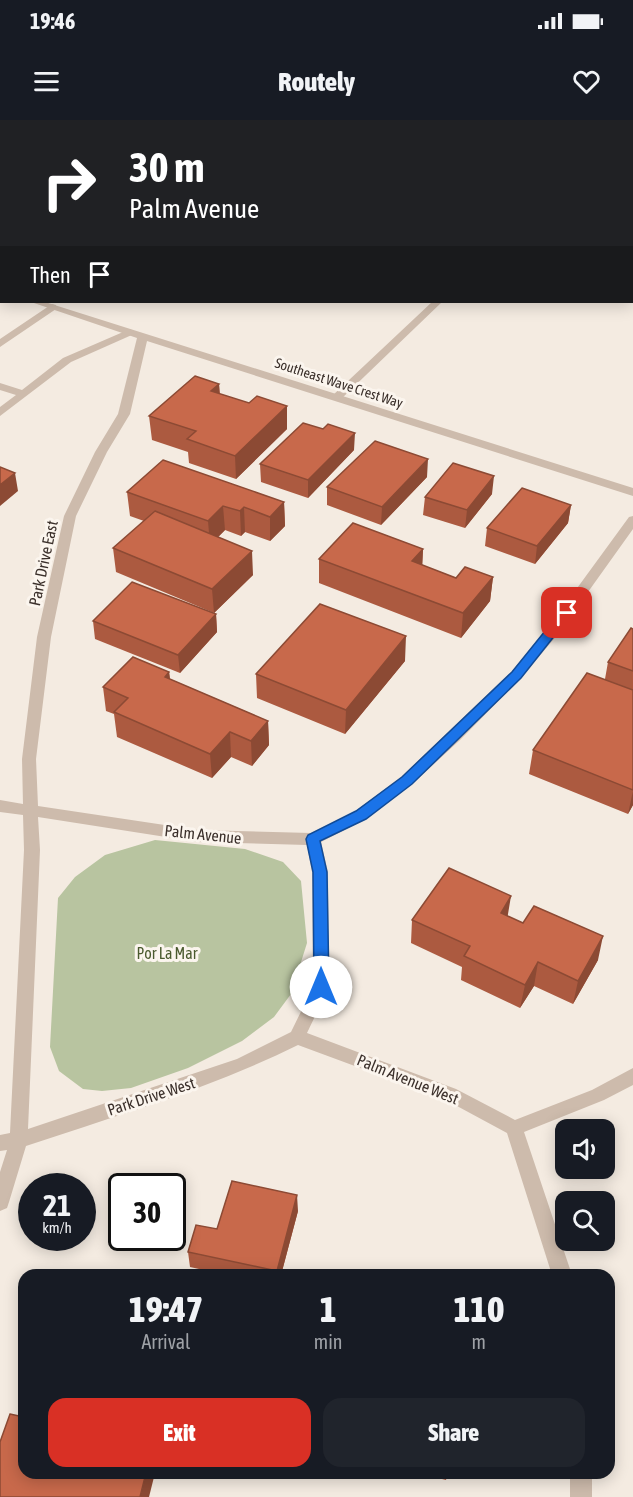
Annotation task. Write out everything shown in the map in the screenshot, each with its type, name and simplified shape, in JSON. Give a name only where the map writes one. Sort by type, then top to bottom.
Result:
[{"type":"street","name":"Southeast Wave Crest Way","points":[[39,303],[633,492]]},
{"type":"street","points":[[336,398],[436,303]]},
{"type":"street","points":[[0,344],[52,307]]},
{"type":"street","points":[[0,413],[67,360],[137,335]]},
{"type":"street","name":"Park Drive East","points":[[31,810],[28,759],[42,658],[70,516],[101,452],[124,414],[137,335]]},
{"type":"street","points":[[0,386],[24,394]]},
{"type":"street","name":"Palm Avenue","points":[[0,806],[198,836],[313,839],[361,815],[407,780],[456,736],[516,675],[553,631],[633,520]]},
{"type":"street","points":[[0,1202],[19,1140],[31,810]]},
{"type":"street","points":[[297,1037],[321,987],[320,872],[313,839]]},
{"type":"street","name":"Park Drive West","points":[[0,1143],[19,1140],[172,1090],[243,1064],[297,1037]]},
{"type":"street","name":"Palm Avenue West","points":[[297,1037],[450,1094],[514,1128]]},
{"type":"street","points":[[560,1269],[514,1128],[598,1095],[633,1076]]},
{"type":"street","points":[[581,1479],[581,1497]]},
{"type":"green space","name":"Por La Mar","points":[[155,840],[245,849],[283,862],[301,881],[307,943],[291,994],[274,1017],[242,1041],[188,1068],[131,1088],[102,1091],[83,1089],[59,1071],[50,1047],[58,898],[75,877],[105,855]]},
{"type":"building","points":[[195,376],[219,384],[211,391],[249,403],[257,396],[287,406],[235,456],[187,439],[196,431],[149,416]]},
{"type":"building","points":[[303,423],[323,429],[328,424],[355,433],[308,480],[260,464]]},
{"type":"building","points":[[375,441],[428,459],[382,507],[327,487]]},
{"type":"building","points":[[163,460],[284,502],[270,517],[244,507],[240,511],[223,506],[208,521],[127,492]]},
{"type":"building","points":[[453,463],[494,476],[467,510],[425,497]]},
{"type":"building","points":[[0,467],[15,473],[0,485]]},
{"type":"building","points":[[522,488],[571,505],[537,546],[487,528]]},
{"type":"building","points":[[155,511],[252,551],[212,589],[113,548]]},
{"type":"building","points":[[353,523],[423,549],[412,561],[456,578],[465,567],[493,577],[463,613],[319,559]]},
{"type":"building","points":[[132,582],[216,614],[178,655],[93,621]]},
{"type":"building","points":[[320,604],[406,636],[346,710],[256,674]]},
{"type":"building","points":[[631,628],[633,629],[633,671],[608,662]]},
{"type":"building","points":[[133,657],[169,672],[165,677],[268,721],[251,741],[230,732],[210,754],[114,712],[128,698],[103,687]]},
{"type":"building","points":[[587,673],[633,690],[633,790],[533,750]]},
{"type":"building","points":[[449,868],[511,896],[501,913],[523,923],[534,906],[603,936],[578,981],[538,962],[525,985],[464,956],[470,946],[412,920]]},
{"type":"building","points":[[232,1181],[297,1195],[278,1269],[268,1269],[188,1252],[196,1225],[217,1229]]},
{"type":"building","points":[[10,1414],[18,1416],[18,1479],[144,1479],[140,1497],[0,1497],[0,1442]]},
{"type":"route","points":[[321,987],[320,872],[313,839],[361,815],[407,780],[456,736],[516,675],[567,613]]}]
